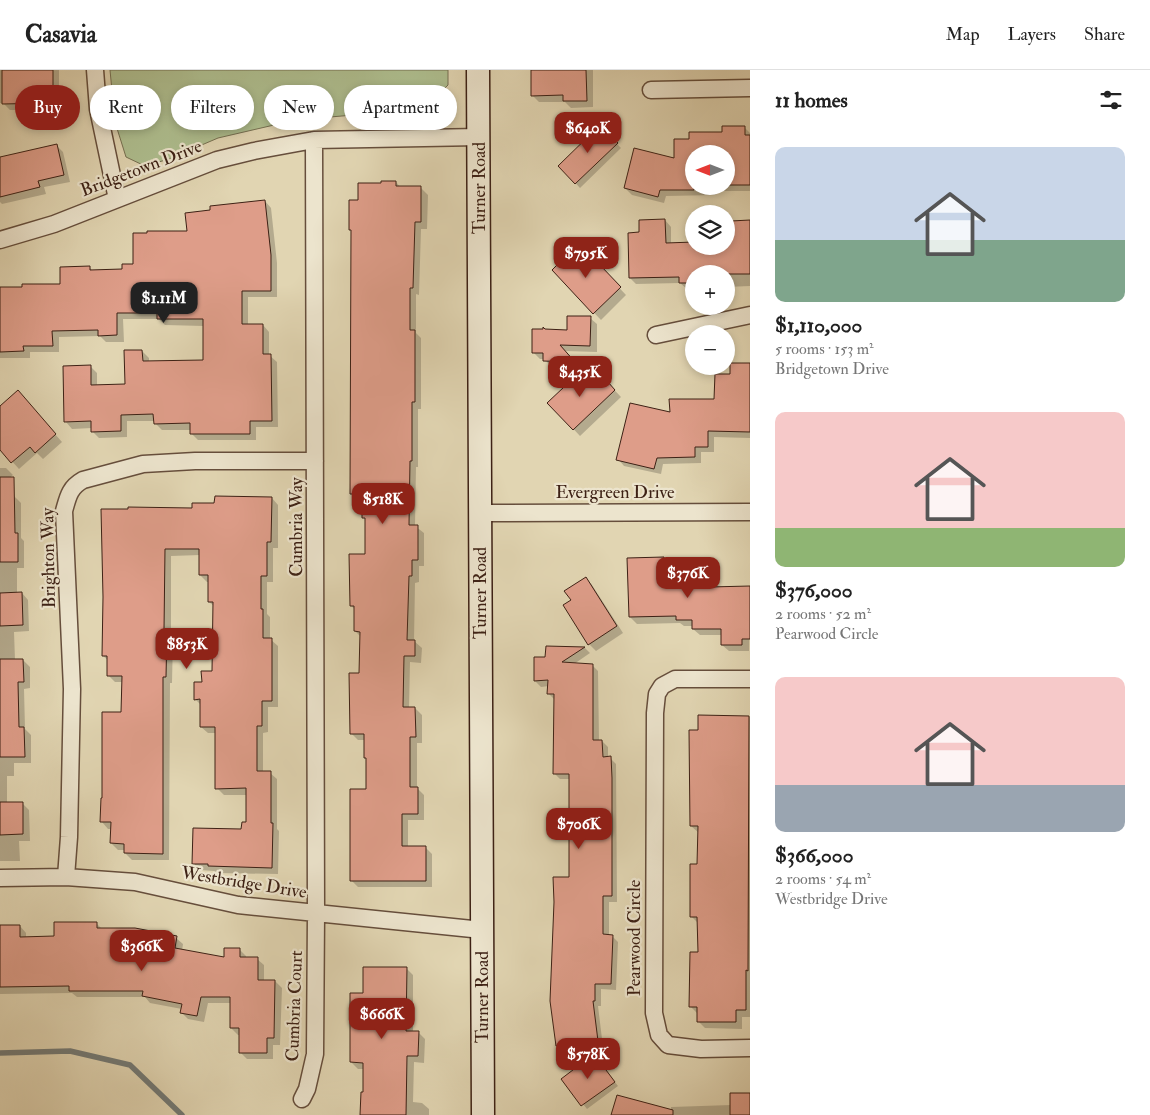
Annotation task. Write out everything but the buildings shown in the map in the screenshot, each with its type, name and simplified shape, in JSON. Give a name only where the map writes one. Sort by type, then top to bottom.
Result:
[{"type":"main road","name":"Turner Road","points":[[478,70],[483,1115]]},
{"type":"street","points":[[95,70],[98,109],[117,199]]},
{"type":"street","points":[[651,90],[750,88]]},
{"type":"street","name":"Bridgetown Drive","points":[[0,240],[54,224],[217,160],[254,151],[314,140],[479,137]]},
{"type":"street","name":"Cumbria Way","points":[[314,140],[316,914]]},
{"type":"street","points":[[656,335],[750,315]]},
{"type":"street","name":"Brighton Way","points":[[66,877],[69,837],[72,689],[64,511],[68,493],[75,484],[83,480],[143,464],[195,461],[315,461]]},
{"type":"street","name":"Evergreen Drive","points":[[480,512],[750,512]]},
{"type":"street","name":"Pearwood Circle","points":[[750,679],[676,679],[662,686],[657,694],[655,723],[654,1013],[659,1035],[668,1045],[701,1049],[750,1048]]},
{"type":"street","name":"Westbridge Drive","points":[[0,878],[66,877],[135,882],[238,905],[482,930]]},
{"type":"street","name":"Cumbria Court","points":[[302,1098],[307,1089],[315,1054],[316,914]]},
{"type":"green space","points":[[110,70],[448,70],[448,85],[344,85],[344,116],[334,117],[334,85],[264,85],[264,127],[254,130],[254,85],[171,85],[171,130],[252,130],[218,138],[169,159],[145,166],[126,157],[118,130],[161,130],[161,85],[111,85]]},
{"type":"waterway","points":[[0,1053],[70,1051],[130,1065],[182,1115]]}]
